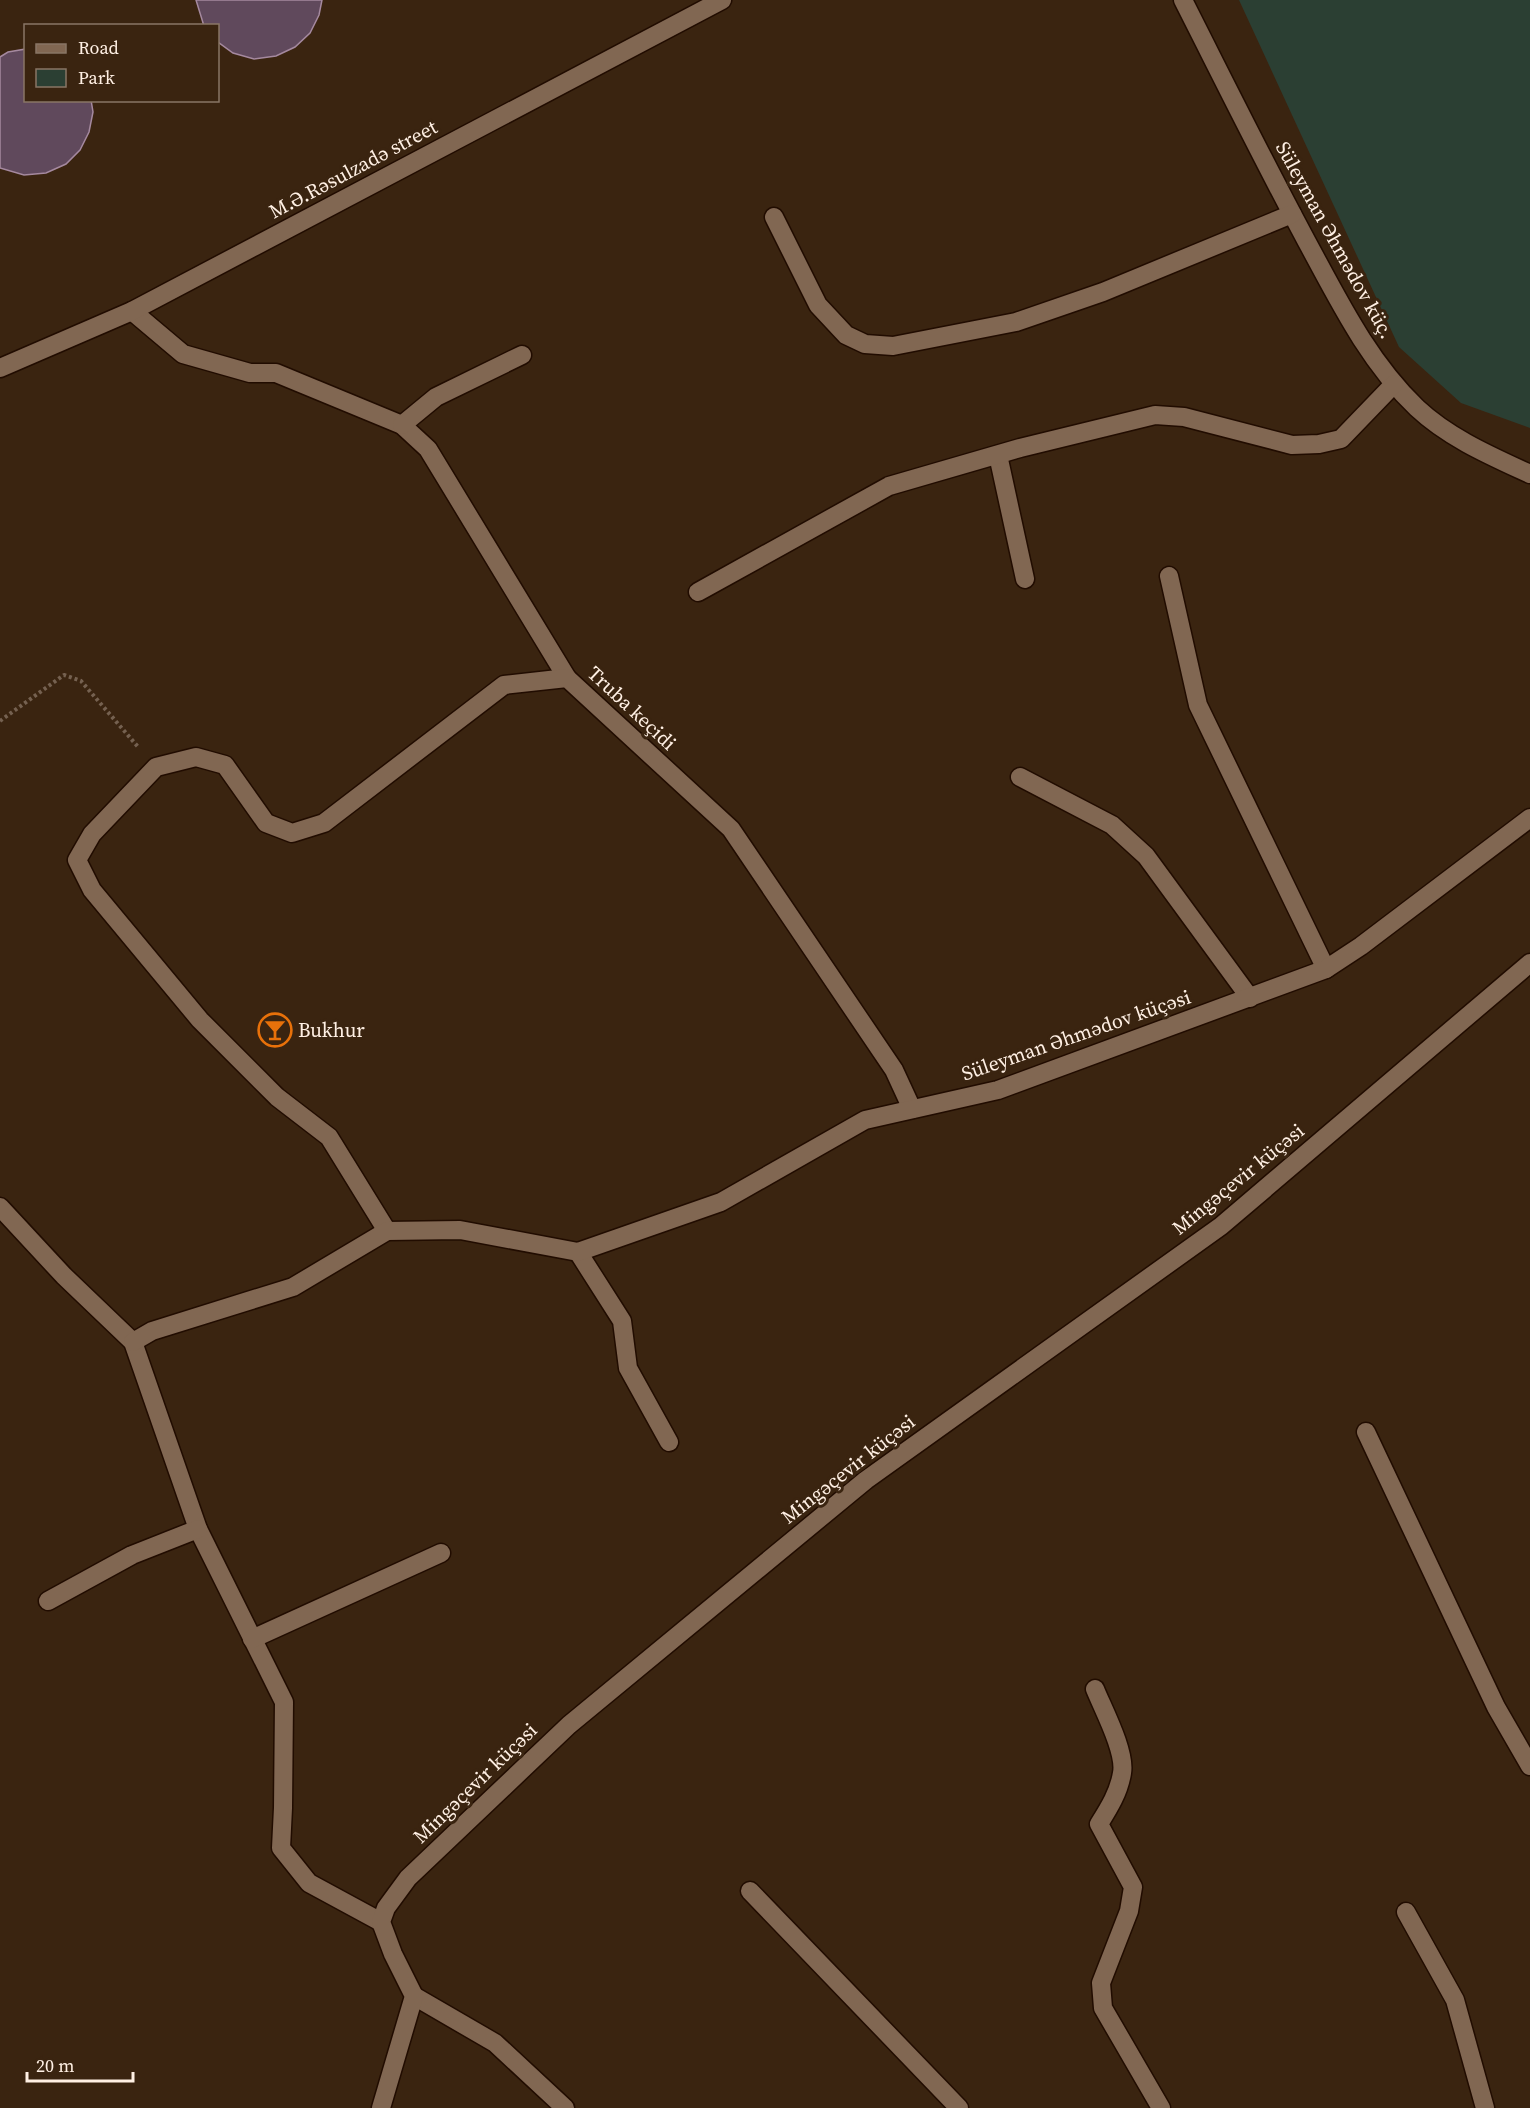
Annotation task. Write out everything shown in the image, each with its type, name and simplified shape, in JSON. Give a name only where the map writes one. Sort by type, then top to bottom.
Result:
[{"type":"street","name":"M.Ə.Rəsulzadə street","points":[[0,368],[132,311],[722,0]]},
{"type":"street","name":"Süleyman Əhmədov küç.","points":[[1183,0],[1292,214],[1347,317],[1368,349],[1394,384],[1418,409],[1448,432],[1490,456],[1530,474]]},
{"type":"street","points":[[774,217],[818,304],[846,334],[865,344],[893,346],[1016,322],[1103,292],[1292,214]]},
{"type":"street","points":[[132,311],[183,354],[250,374],[276,373],[402,425],[428,449],[567,678]]},
{"type":"street","points":[[402,425],[436,397],[522,355]]},
{"type":"street","points":[[698,592],[889,486],[998,455],[1155,415],[1184,417],[1292,445],[1319,444],[1341,439],[1394,384]]},
{"type":"street","points":[[998,455],[1024,579]]},
{"type":"street","points":[[1168,576],[1198,705],[1326,969]]},
{"type":"street","name":"Truba keçidi","points":[[156,767],[196,757],[225,765],[266,823],[292,833],[324,823],[504,685],[567,678],[731,829],[894,1070],[912,1109]]},
{"type":"street","points":[[156,767],[93,834],[76,860],[92,890],[200,1020],[277,1097],[329,1137],[387,1231]]},
{"type":"street","points":[[1020,777],[1112,825],[1146,856],[1250,998]]},
{"type":"street","name":"Süleyman Əhmədov küçəsi","points":[[133,1342],[152,1332],[293,1287],[387,1231],[460,1230],[578,1251],[721,1202],[865,1120],[998,1090],[1326,969],[1361,946],[1530,818]]},
{"type":"street","name":"Mingəçevir küçəsi","points":[[381,1922],[386,1908],[408,1878],[569,1725],[866,1480],[1221,1226],[1530,963]]},
{"type":"street","points":[[0,1207],[64,1276],[133,1342],[198,1529],[284,1702],[281,1848],[309,1882],[381,1922],[393,1954],[414,1995],[495,2043],[565,2108]]},
{"type":"street","points":[[578,1251],[621,1321],[628,1368],[669,1442]]},
{"type":"street","points":[[1366,1432],[1496,1707],[1530,1766]]},
{"type":"street","points":[[48,1601],[132,1555],[198,1529]]},
{"type":"street","points":[[252,1639],[441,1553]]},
{"type":"street","points":[[1095,1689],[1118,1743],[1123,1771],[1113,1801],[1099,1824],[1132,1887],[1129,1911],[1101,1983],[1103,2008],[1161,2108]]},
{"type":"street","points":[[750,1891],[959,2108]]},
{"type":"street","points":[[1406,1911],[1455,2000],[1485,2108]]},
{"type":"street","points":[[381,2108],[414,1995]]},
{"type":"path","points":[[0,721],[64,675],[81,681],[156,767]]},
{"type":"green space","points":[[1239,0],[1530,0],[1530,428],[1461,403],[1399,347]]},
{"type":"building","points":[[196,0],[322,0],[319,15],[310,33],[295,47],[276,56],[254,59],[233,53],[219,43],[219,24],[203,24]]},
{"type":"building","points":[[24,49],[24,102],[91,102],[93,112],[89,132],[80,150],[66,164],[46,173],[24,175],[0,168],[0,57],[8,52]]},
{"type":"place","name":"Bukhur","points":[[275,1030]]}]
